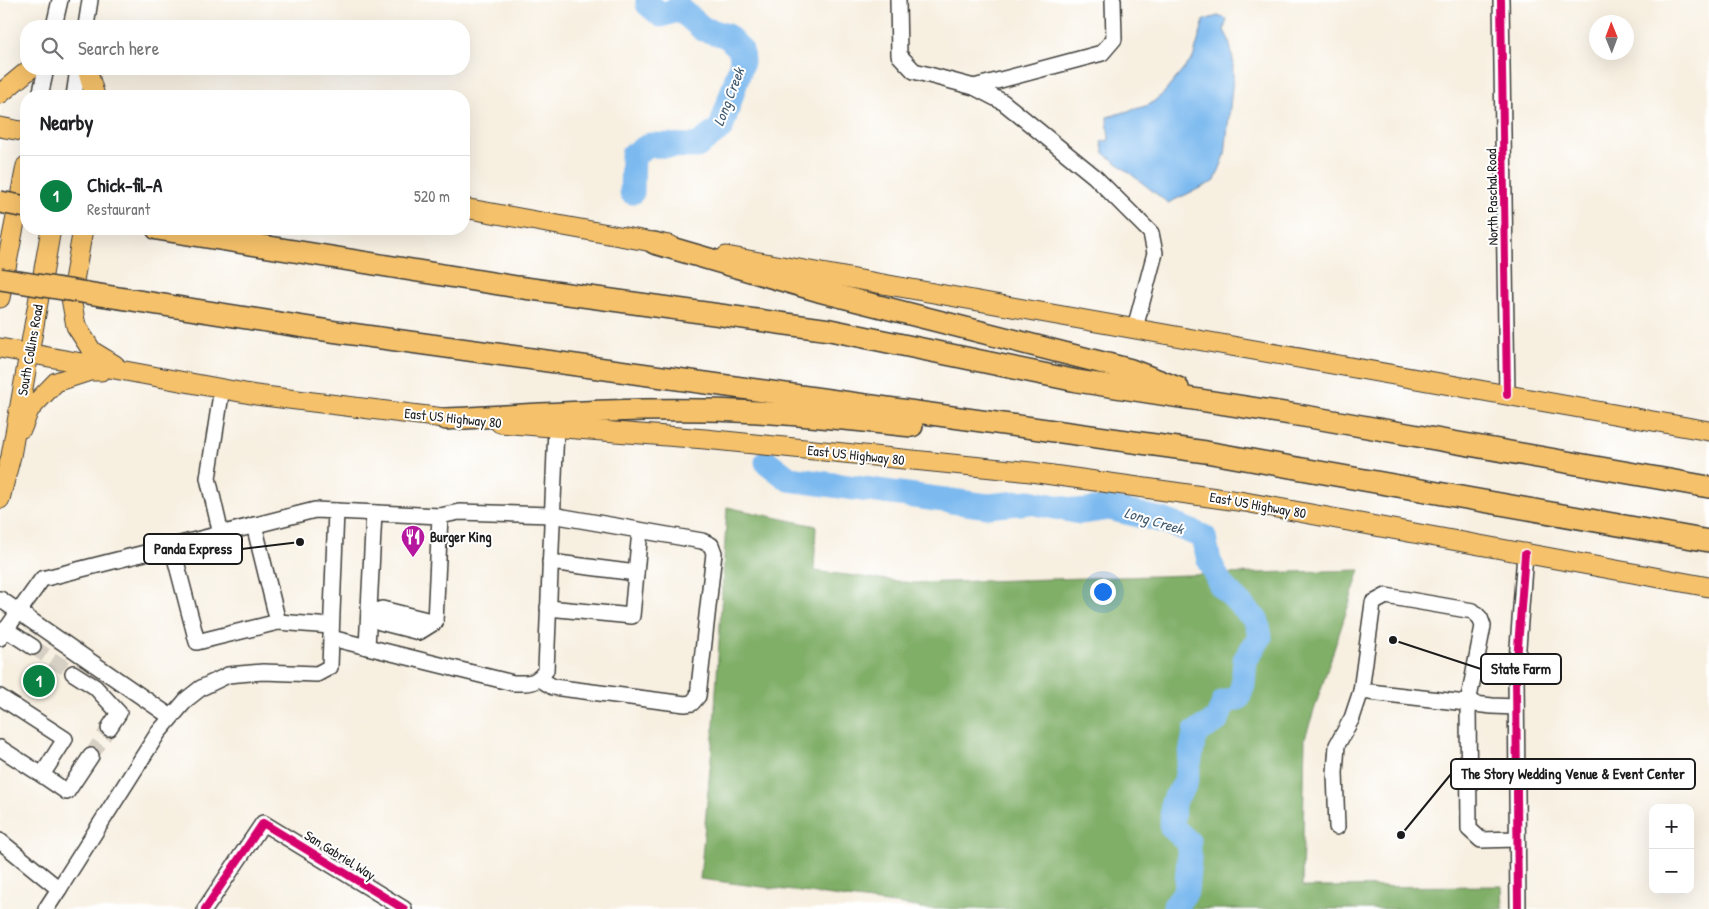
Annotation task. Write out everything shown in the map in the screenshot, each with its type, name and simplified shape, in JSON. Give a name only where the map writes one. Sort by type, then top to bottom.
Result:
[{"type":"highway","points":[[0,202],[20,206]]},
{"type":"highway","points":[[195,235],[517,286],[830,330],[1077,380],[1310,417],[1709,487]]},
{"type":"highway","points":[[654,243],[819,291],[1131,370],[1215,402]]},
{"type":"highway","points":[[0,279],[330,331],[1206,452],[1709,541]]},
{"type":"highway","points":[[446,419],[621,410],[705,410],[801,415],[1206,452]]},
{"type":"main road","points":[[0,94],[5,92],[23,75]]},
{"type":"main road","points":[[89,75],[93,90]]},
{"type":"main road","points":[[0,127],[20,131]]},
{"type":"main road","points":[[0,298],[20,196]]},
{"type":"main road","points":[[470,209],[1709,431]]},
{"type":"main road","name":"South Collins Road","points":[[0,499],[11,456],[50,235]]},
{"type":"main road","points":[[82,235],[71,298],[76,326],[92,350],[124,370]]},
{"type":"main road","name":"East US Highway 80","points":[[0,348],[256,395],[446,419],[705,439],[1031,472],[1245,502],[1709,587]]},
{"type":"main road","points":[[11,456],[29,410],[56,382],[90,371],[124,370]]},
{"type":"street","points":[[55,20],[60,0]]},
{"type":"street","points":[[87,20],[90,0]]},
{"type":"street","points":[[898,0],[899,55],[914,71],[974,87],[1003,102],[1094,176],[1151,233],[1155,253],[1136,328]]},
{"type":"street","points":[[974,87],[1102,53],[1114,39],[1112,0]]},
{"type":"street","name":"North Paschal Road","points":[[1501,0],[1507,395]]},
{"type":"street","points":[[41,90],[45,75]]},
{"type":"street","points":[[75,90],[77,75]]},
{"type":"street","points":[[220,534],[208,478],[222,388]]},
{"type":"street","points":[[172,546],[197,642],[278,622],[331,632],[367,648],[513,683],[530,682],[540,679],[546,670],[556,428]]},
{"type":"street","points":[[33,647],[3,634],[42,579],[315,510],[440,516],[459,512],[552,515],[702,541],[711,545],[714,553],[698,696],[692,703],[685,704],[553,687],[540,679]]},
{"type":"street","points":[[46,909],[158,733],[187,699],[201,688],[228,675],[263,672],[317,674],[330,667],[336,511]]},
{"type":"street","points":[[367,648],[374,513]]},
{"type":"street","points":[[369,614],[382,609],[435,622],[440,516]]},
{"type":"street","points":[[254,525],[278,622]]},
{"type":"street","points":[[548,608],[632,616],[640,530]]},
{"type":"street","points":[[1518,909],[1516,674],[1526,554]]},
{"type":"street","points":[[550,562],[636,573]]},
{"type":"street","points":[[1337,827],[1335,773],[1337,745],[1352,718],[1361,691],[1373,603],[1386,596],[1473,611],[1480,618],[1483,626],[1468,703],[1468,829],[1481,840],[1517,839]]},
{"type":"street","points":[[0,599],[171,717]]},
{"type":"street","points":[[73,673],[95,687],[119,713],[109,728]]},
{"type":"street","points":[[1361,691],[1516,707]]},
{"type":"street","points":[[0,697],[65,739],[42,775]]},
{"type":"street","points":[[0,748],[67,792],[91,756]]},
{"type":"street","name":"San Gabriel Way","points":[[205,909],[263,822],[404,909]]},
{"type":"street","points":[[0,841],[59,889]]},
{"type":"green space","points":[[727,507],[816,526],[814,571],[913,583],[1360,570],[1305,738],[1302,887],[1502,886],[1503,909],[920,909],[918,907],[700,879],[714,725]]},
{"type":"water","points":[[1218,16],[1227,19],[1224,30],[1229,40],[1233,59],[1233,78],[1225,155],[1215,181],[1168,203],[1104,153],[1101,142],[1109,140],[1107,117],[1149,105],[1163,94],[1193,58],[1204,20]]},
{"type":"waterway","name":"Long Creek","points":[[632,192],[633,155],[650,145],[697,146],[721,128],[742,62],[741,50],[727,36],[703,29],[680,9],[661,15],[648,4],[648,0]]},
{"type":"waterway","name":"Long Creek","points":[[767,462],[789,479],[988,506],[1030,502],[1080,512],[1109,508],[1165,521],[1204,537],[1209,561],[1221,585],[1257,621],[1260,637],[1245,660],[1243,685],[1238,698],[1224,702],[1217,720],[1195,733],[1185,784],[1173,802],[1172,827],[1189,843],[1186,891],[1175,906],[1177,909]]},
{"type":"tunnel","points":[[33,647],[73,673]]},
{"type":"tunnel","points":[[91,756],[109,728]]},
{"type":"cycle path","points":[[1501,0],[1507,395]]},
{"type":"cycle path","points":[[1518,909],[1516,674],[1525,554]]},
{"type":"cycle path","points":[[205,909],[263,823],[404,909]]},
{"type":"place","name":"Panda Express","points":[[300,542]]},
{"type":"place","name":"Burger King","points":[[413,558]]},
{"type":"place","name":"State Farm","points":[[1393,640]]},
{"type":"place","name":"Chick-fil-A","points":[[39,681]]},
{"type":"place","name":"The Story Wedding Venue & Event Center","points":[[1401,835]]}]
